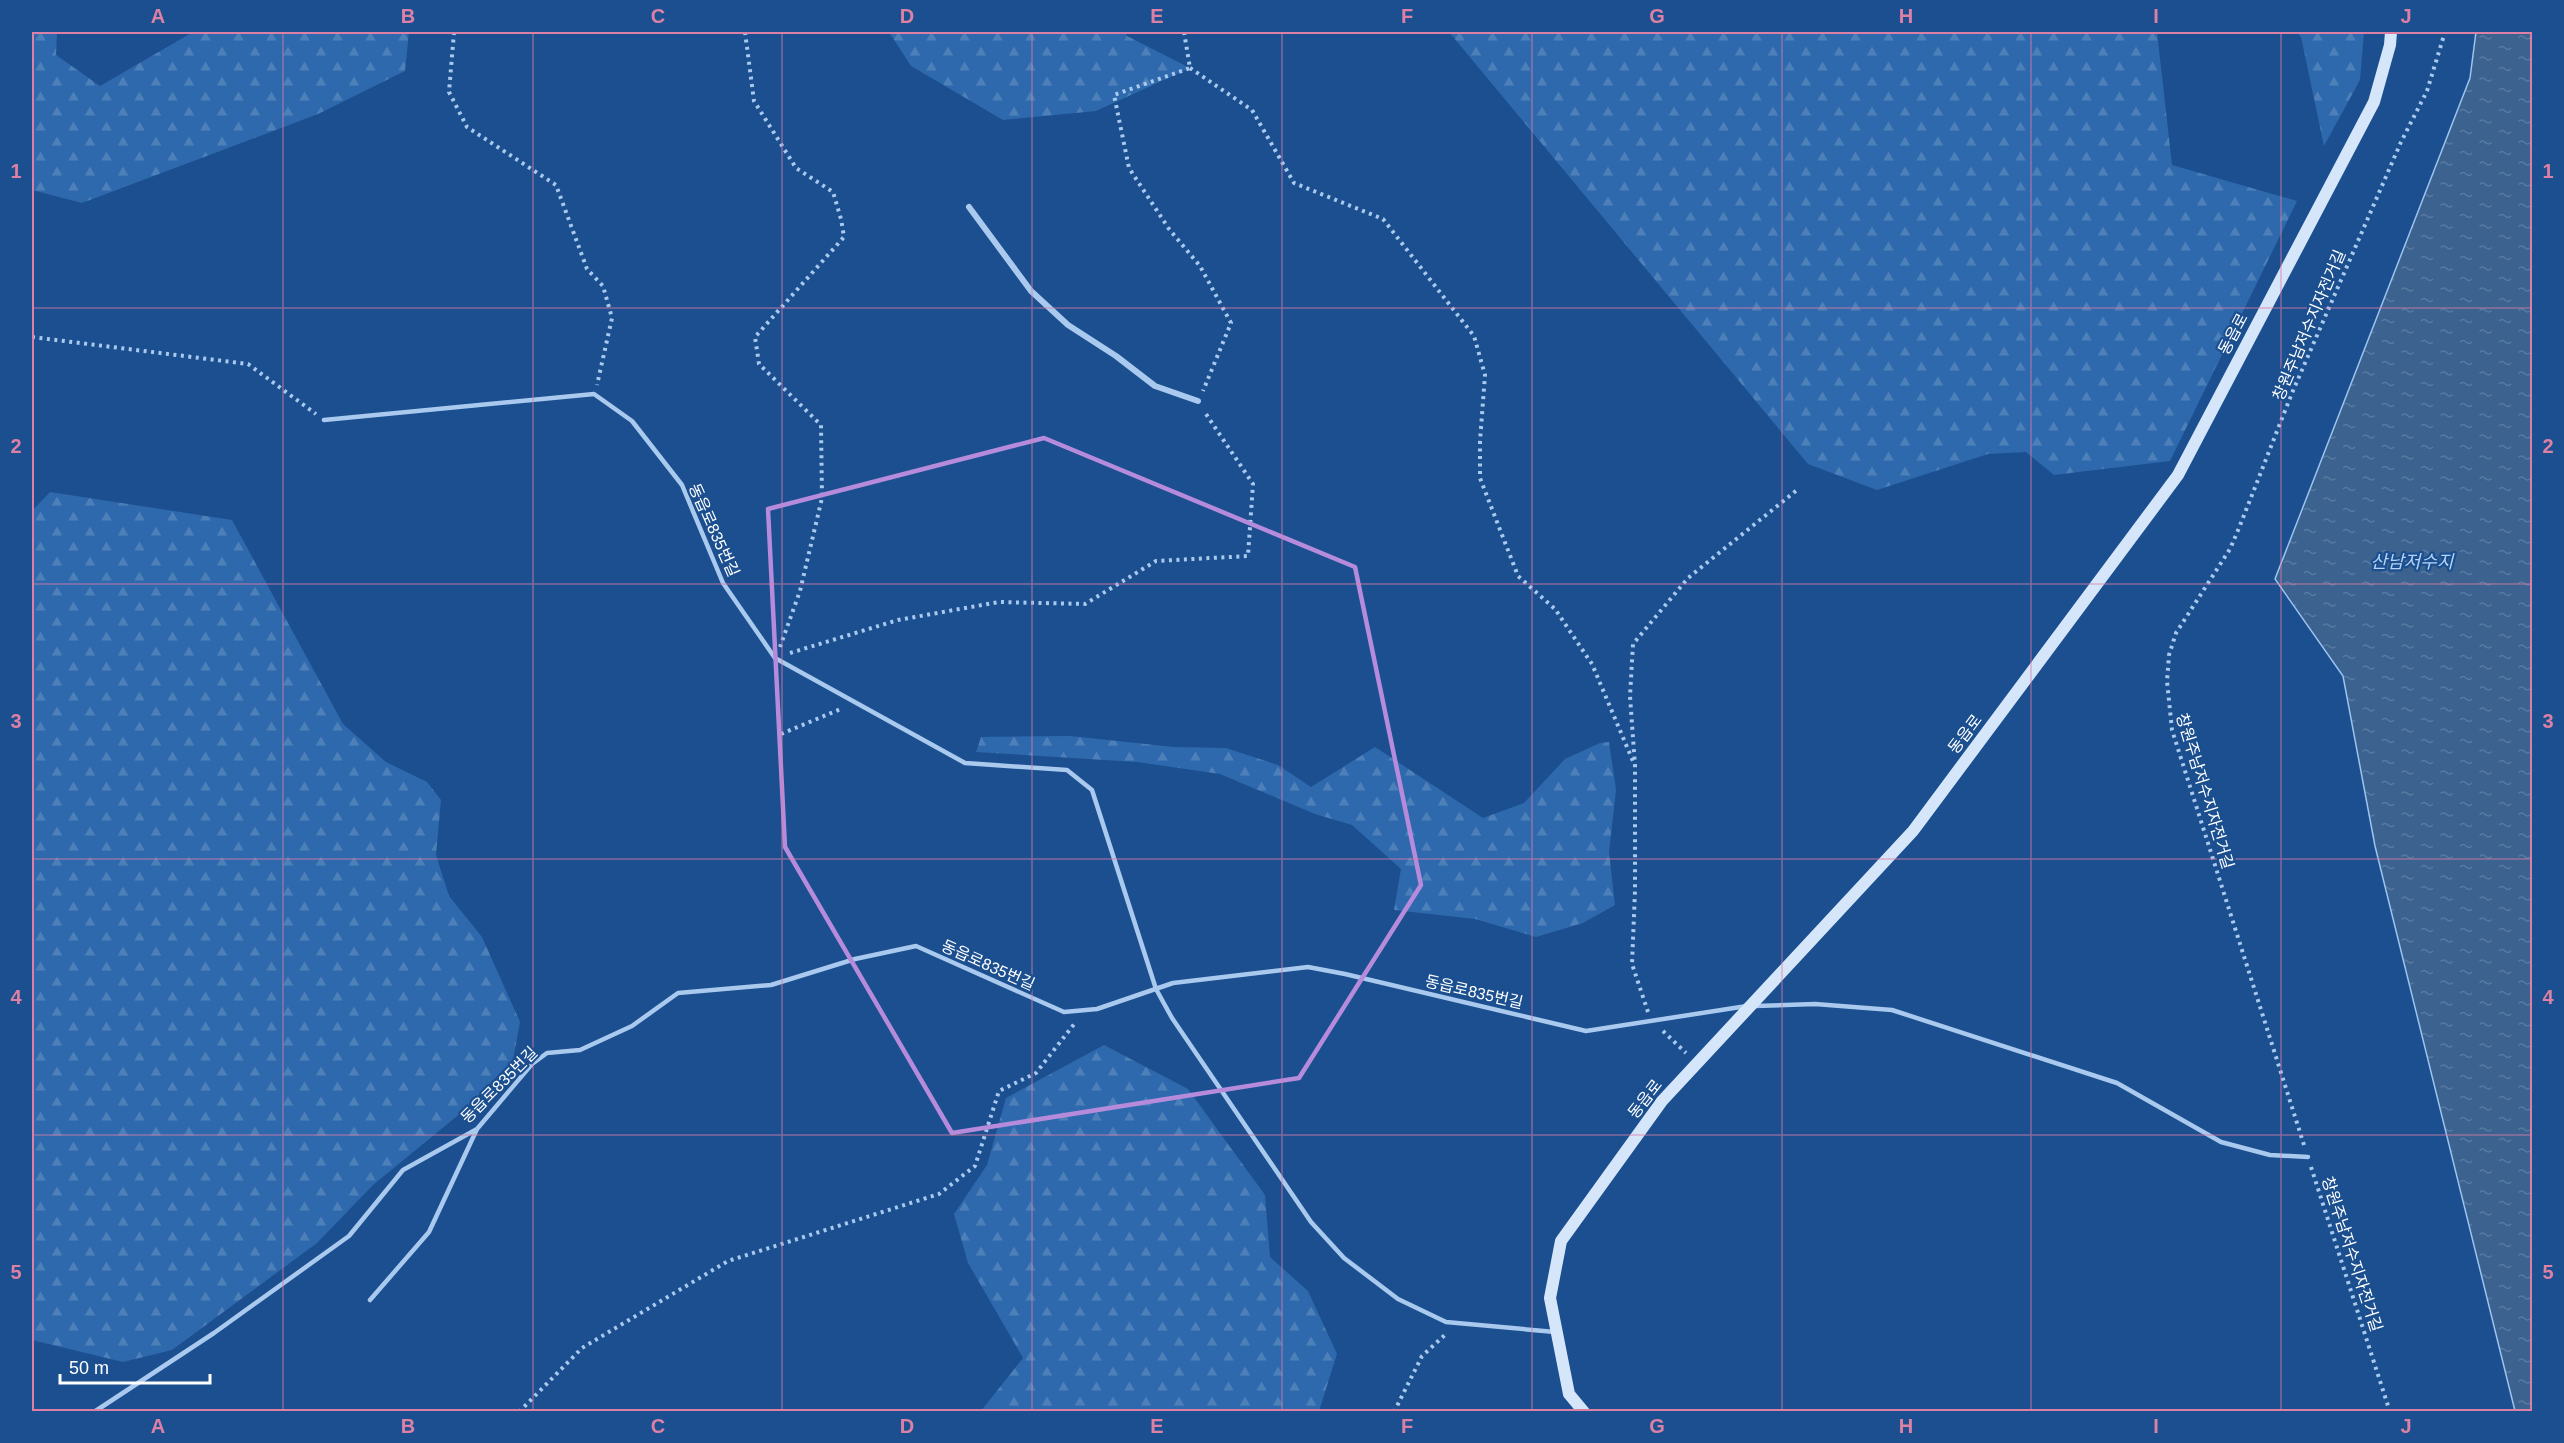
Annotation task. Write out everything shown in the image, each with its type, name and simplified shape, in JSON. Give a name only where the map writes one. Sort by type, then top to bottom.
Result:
[{"type":"street","name":"동읍로","points":[[1584,1412],[1569,1394],[1550,1298],[1561,1241],[1662,1101],[1913,831],[2178,475],[2374,102],[2390,45],[2391,32]]},
{"type":"street","points":[[969,207],[1031,291],[1068,325],[1116,356],[1155,386],[1198,401]]},
{"type":"lane","points":[[324,420],[594,394]]},
{"type":"lane","name":"동읍로835번길","points":[[594,394],[632,421],[682,485],[723,583],[775,658],[965,764],[1067,770],[1092,790],[1156,989],[1172,1018],[1311,1222],[1344,1258],[1398,1299],[1446,1322],[1557,1332]]},
{"type":"lane","name":"동읍로835번길","points":[[94,1412],[214,1333],[349,1236],[403,1170],[477,1129],[532,1064],[547,1053],[580,1050],[632,1026],[678,993],[771,985],[855,959],[916,946],[1064,1012],[1097,1009],[1173,983],[1308,967],[1586,1031],[1750,1006],[1815,1004],[1892,1010],[2117,1083],[2221,1142],[2270,1155],[2308,1157]]},
{"type":"lane","points":[[370,1300],[429,1232],[477,1129]]},
{"type":"path","points":[[454,32],[449,92],[467,127],[556,185],[587,269],[603,286],[612,318],[594,394]]},
{"type":"path","points":[[745,32],[754,101],[796,168],[833,192],[842,219],[844,237],[755,337],[759,364],[821,425],[822,498],[800,591],[775,658]]},
{"type":"path","points":[[1184,32],[1190,68],[1252,110],[1294,183],[1383,219],[1474,336],[1485,375],[1480,478],[1518,576],[1556,609],[1592,664],[1635,766]]},
{"type":"path","name":"창원주남저수지자전거길","points":[[2390,1412],[2174,738],[2168,700],[2169,655],[2176,633],[2224,559],[2239,528],[2292,393],[2401,142],[2427,91],[2445,32]]},
{"type":"path","points":[[775,658],[898,620],[999,602],[1085,604],[1156,561],[1248,556],[1253,484],[1198,401],[1231,324],[1200,266],[1169,229],[1130,168],[1114,95],[1190,68]]},
{"type":"path","points":[[32,337],[248,364],[324,420]]},
{"type":"path","points":[[1697,1063],[1651,1020],[1632,964],[1635,891],[1635,766],[1630,696],[1633,644],[1688,578],[1797,490]]},
{"type":"path","points":[[781,734],[855,703]]},
{"type":"path","points":[[519,1412],[582,1348],[728,1261],[939,1194],[975,1166],[999,1091],[1036,1073],[1084,1010]]},
{"type":"path","points":[[1394,1412],[1422,1356],[1459,1323]]},
{"type":"highlighted area","points":[[1044,438],[1355,567],[1421,885],[1299,1078],[952,1133],[785,847],[768,509]]},
{"type":"green space","points":[[32,32],[57,32],[56,55],[100,86],[193,32],[409,32],[405,71],[318,114],[82,203],[32,190]]},
{"type":"green space","points":[[889,32],[1125,32],[1127,36],[1190,68],[1096,111],[1003,120],[911,66]]},
{"type":"green space","points":[[1449,32],[2157,32],[2172,165],[2297,201],[2170,461],[2054,475],[2026,452],[1988,454],[1877,490],[1808,464]]},
{"type":"green space","points":[[2296,32],[2364,32],[2360,80],[2324,146],[2301,37]]},
{"type":"green space","points":[[50,492],[232,520],[343,724],[386,762],[427,782],[441,800],[436,855],[449,896],[482,937],[520,1022],[513,1060],[462,1112],[373,1185],[317,1243],[172,1350],[123,1362],[32,1340],[32,511]]},
{"type":"green space","points":[[1070,736],[1174,747],[1226,748],[1278,765],[1311,787],[1375,747],[1483,818],[1524,803],[1565,759],[1600,743],[1609,742],[1616,790],[1609,852],[1615,905],[1583,923],[1536,937],[1475,919],[1394,910],[1401,869],[1352,825],[1315,814],[1220,774],[1137,762],[976,752],[981,737]]},
{"type":"green space","points":[[1104,1045],[1188,1089],[1265,1195],[1270,1257],[1308,1291],[1337,1354],[1319,1411],[981,1411],[1023,1358],[968,1263],[954,1214],[987,1165],[1006,1098]]},
{"type":"water","name":"산남저수지","points":[[2476,32],[2532,32],[2532,1412],[2515,1411],[2375,846],[2343,676],[2275,579],[2470,78]]}]
